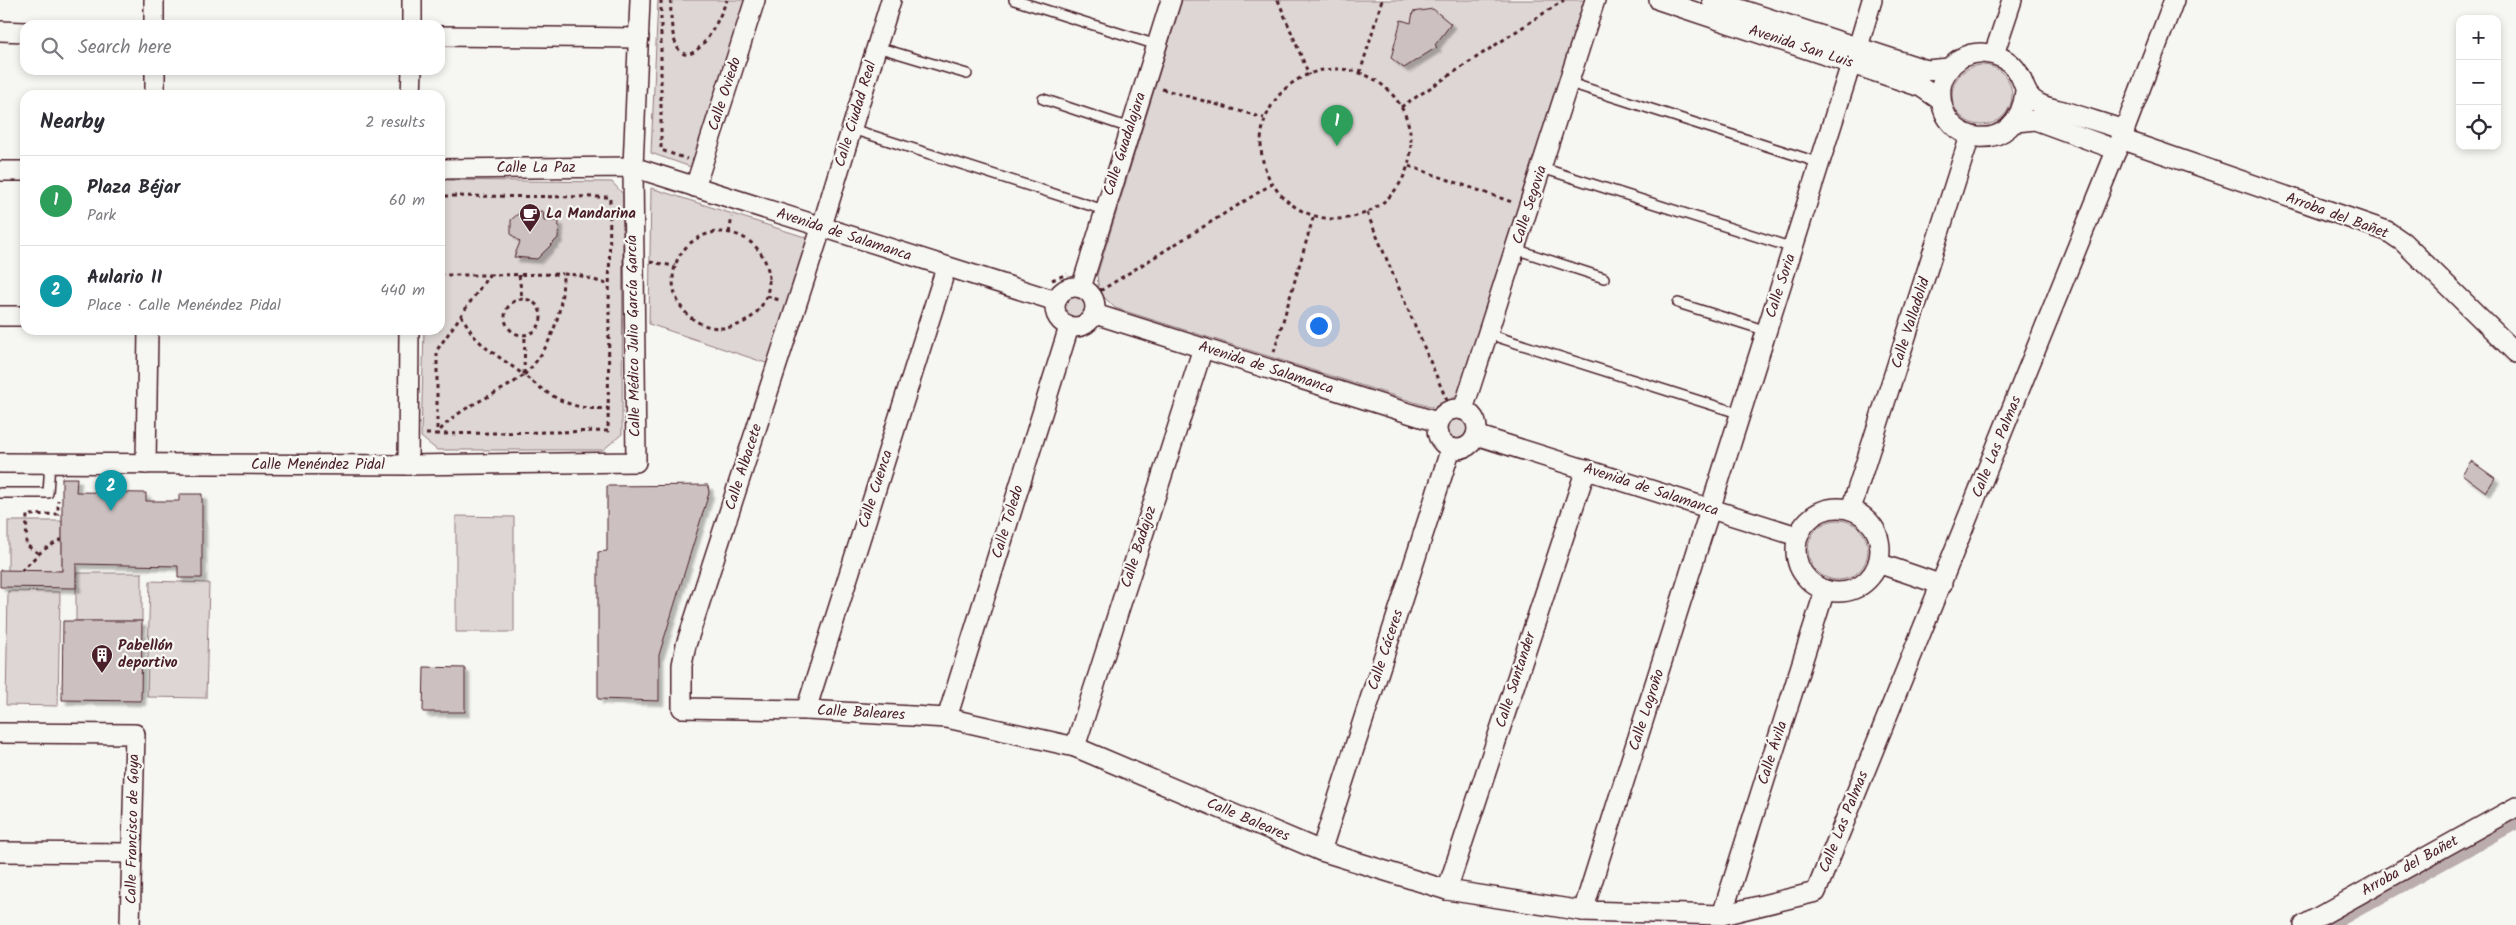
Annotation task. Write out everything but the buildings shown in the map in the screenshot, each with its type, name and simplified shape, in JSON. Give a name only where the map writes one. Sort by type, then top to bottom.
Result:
[{"type":"street","points":[[154,0],[154,20]]},
{"type":"street","points":[[412,0],[412,20]]},
{"type":"street","name":"Calle Médico Julio García García","points":[[636,462],[632,167],[640,0]]},
{"type":"street","name":"Calle Oviedo","points":[[695,187],[755,0]]},
{"type":"street","name":"Calle Ciudad Real","points":[[821,229],[892,0]]},
{"type":"street","name":"Calle Guadalajara","points":[[1086,291],[1104,210],[1172,0]]},
{"type":"street","name":"Calle Segovia","points":[[1457,410],[1488,334],[1570,83],[1595,0]]},
{"type":"street","name":"Avenida San Luis","points":[[1660,0],[1854,56],[1926,70],[1949,68]]},
{"type":"street","name":"Avenida San Luis","points":[[1712,0],[1731,3],[1854,56],[1921,87],[1940,100]]},
{"type":"street","name":"Calle Soria","points":[[1711,509],[1872,0]]},
{"type":"street","points":[[1994,54],[2012,0]]},
{"type":"street","name":"Calle Las Palmas","points":[[1816,892],[2121,140],[2174,0]]},
{"type":"street","points":[[0,31],[20,32]]},
{"type":"street","points":[[445,36],[639,38]]},
{"type":"street","points":[[1978,53],[1994,54],[2009,62],[2020,75],[2025,91],[2023,107],[2016,122],[2003,133],[1987,138],[1970,136],[1956,128],[1945,115],[1940,100],[1941,83],[1949,68],[1962,58],[1978,53]]},
{"type":"street","points":[[154,75],[155,90]]},
{"type":"street","points":[[412,75],[412,90]]},
{"type":"street","points":[[2025,91],[2037,103],[2121,140]]},
{"type":"street","points":[[2016,122],[2035,120],[2121,140]]},
{"type":"street","name":"Calle Valladolid","points":[[1851,509],[1970,136]]},
{"type":"street","name":"Arroba del Bañet","points":[[2121,140],[2387,231],[2403,242],[2516,353]]},
{"type":"street","name":"Calle La Paz","points":[[445,169],[632,167]]},
{"type":"street","name":"Avenida de Salamanca","points":[[632,167],[821,229],[1056,301]]},
{"type":"street","points":[[0,171],[20,171]]},
{"type":"street","name":"Calle Albacete","points":[[682,708],[682,665],[686,645],[821,229]]},
{"type":"street","name":"Calle Cuenca","points":[[806,710],[946,268]]},
{"type":"street","points":[[1066,289],[1086,291],[1096,306],[1094,314],[1084,326],[1069,327],[1057,316],[1056,301],[1066,289]]},
{"type":"street","name":"Avenida de Salamanca","points":[[1094,314],[1437,422]]},
{"type":"street","points":[[0,316],[20,316]]},
{"type":"street","name":"Calle Toledo","points":[[947,718],[1069,327]]},
{"type":"street","points":[[146,464],[148,335]]},
{"type":"street","points":[[408,465],[410,335]]},
{"type":"street","name":"Calle Badajoz","points":[[1075,747],[1203,348]]},
{"type":"street","points":[[1457,410],[1475,420],[1476,435],[1466,447],[1450,448],[1438,438],[1437,422],[1441,416],[1457,410]]},
{"type":"street","name":"Avenida de Salamanca","points":[[1476,435],[1797,536]]},
{"type":"street","name":"Calle Cáceres","points":[[1321,851],[1450,448]]},
{"type":"street","name":"Calle Menéndez Pidal","points":[[0,463],[408,465],[636,462]]},
{"type":"street","name":"Calle Santander","points":[[1447,890],[1586,469]]},
{"type":"street","points":[[1835,507],[1851,509],[1866,518],[1876,531],[1880,547],[1878,563],[1870,578],[1857,588],[1841,592],[1825,590],[1810,582],[1800,569],[1796,553],[1797,536],[1806,522],[1819,512],[1835,507]]},
{"type":"street","name":"Calle Logroño","points":[[1583,910],[1711,509]]},
{"type":"street","points":[[1878,563],[1942,585]]},
{"type":"street","name":"Calle Ávila","points":[[1722,916],[1825,590]]},
{"type":"street","name":"Calle Baleares","points":[[682,708],[806,710],[947,718],[1075,747],[1321,851],[1447,890],[1583,910],[1722,916],[1816,892]]},
{"type":"street","name":"Calle Francisco de Goya","points":[[0,733],[135,734],[130,925]]},
{"type":"street","name":"Arroba del Bañet","points":[[2304,925],[2516,807]]},
{"type":"street","points":[[0,852],[132,853]]},
{"type":"lane","points":[[1014,0],[1157,45]]},
{"type":"lane","points":[[877,47],[967,74]]},
{"type":"lane","points":[[1570,83],[1820,163]]},
{"type":"lane","points":[[1043,99],[1130,128]]},
{"type":"lane","points":[[852,129],[1104,210]]},
{"type":"lane","points":[[1542,168],[1793,248]]},
{"type":"lane","points":[[1515,249],[1604,278]]},
{"type":"lane","points":[[1678,303],[1767,331]]},
{"type":"lane","points":[[1488,334],[1741,414]]},
{"type":"lane","points":[[0,493],[48,493],[50,463]]},
{"type":"path","points":[[661,0],[661,150],[690,160],[694,146],[707,150]]},
{"type":"path","points":[[670,0],[673,41],[681,51],[687,53],[699,49],[727,0]]},
{"type":"path","points":[[1278,0],[1309,74]]},
{"type":"path","points":[[1360,73],[1382,0]]},
{"type":"path","points":[[1401,107],[1564,0]]},
{"type":"path","points":[[1325,69],[1350,70],[1374,79],[1394,96],[1409,122],[1412,148],[1409,166],[1389,198],[1367,213],[1348,218],[1322,218],[1296,208],[1272,184],[1261,152],[1264,118],[1279,94],[1300,77],[1309,74],[1325,69]]},
{"type":"path","points":[[1144,84],[1264,118]]},
{"type":"path","points":[[1409,166],[1529,208]]},
{"type":"path","points":[[1086,291],[1272,184]]},
{"type":"path","points":[[437,434],[608,431],[610,197],[445,196]]},
{"type":"path","points":[[1367,213],[1457,410]]},
{"type":"path","points":[[1270,369],[1314,215]]},
{"type":"path","points":[[720,232],[738,236],[752,244],[765,261],[769,279],[767,296],[754,315],[741,325],[729,328],[707,326],[693,320],[682,308],[675,294],[673,272],[677,260],[686,246],[699,238],[720,232]]},
{"type":"path","points":[[445,274],[564,274],[578,275],[610,285]]},
{"type":"path","points":[[437,434],[459,412],[497,390],[513,384],[524,375],[540,356],[556,326],[561,307],[564,274]]},
{"type":"path","points":[[437,434],[437,350],[489,275]]},
{"type":"path","points":[[519,275],[522,298]]},
{"type":"path","points":[[522,298],[537,304],[542,314],[540,326],[534,332],[525,335],[512,331],[505,322],[506,311],[509,305],[522,298]]},
{"type":"path","points":[[461,315],[473,335],[485,347],[550,396],[564,404],[608,408]]},
{"type":"path","points":[[524,375],[525,335]]},
{"type":"path","points":[[38,553],[26,545],[27,514],[58,514],[58,497]]},
{"type":"path","points":[[21,571],[38,553],[62,539]]},
{"type":"shaded area","points":[[658,0],[746,0],[691,167],[651,153]]},
{"type":"shaded area","points":[[1182,0],[1584,0],[1459,392],[1448,404],[1430,407],[1115,308],[1099,292],[1097,275]]},
{"type":"shaded area","points":[[1982,65],[1998,70],[2003,74],[2007,79],[2012,95],[2007,111],[2003,116],[1998,120],[1982,125],[1966,120],[1961,116],[1957,111],[1952,95],[1957,79],[1961,74],[1966,70]]},
{"type":"shaded area","points":[[445,180],[612,182],[623,194],[622,434],[603,450],[437,450],[421,437],[424,335],[445,335]]},
{"type":"shaded area","points":[[651,188],[811,239],[769,364],[649,324]]},
{"type":"shaded area","points":[[1075,294],[1085,298],[1089,308],[1085,318],[1075,322],[1065,318],[1061,308],[1065,298]]},
{"type":"shaded area","points":[[1457,415],[1467,419],[1471,429],[1467,439],[1457,443],[1447,439],[1443,429],[1447,419]]},
{"type":"shaded area","points":[[456,516],[514,517],[514,632],[456,632]]},
{"type":"shaded area","points":[[1838,520],[1854,525],[1859,529],[1863,534],[1868,550],[1863,566],[1859,571],[1854,575],[1838,580],[1822,575],[1817,571],[1813,566],[1808,550],[1813,534],[1817,529],[1822,525]]},
{"type":"shaded area","points":[[8,521],[62,521],[62,571],[8,571]]},
{"type":"shaded area","points":[[76,573],[142,573],[142,621],[76,621]]},
{"type":"shaded area","points":[[150,581],[209,583],[206,698],[147,697]]},
{"type":"shaded area","points":[[8,591],[60,592],[58,706],[6,705]]},
{"type":"waterway","points":[[2323,925],[2516,819]]},
{"type":"place","name":"Plaza Béjar","points":[[1337,146]]},
{"type":"place","name":"La Mandarina","points":[[530,233]]},
{"type":"place","name":"Aulario II","points":[[111,511]]},
{"type":"place","name":"Pabellón deportivo","points":[[102,674]]}]
